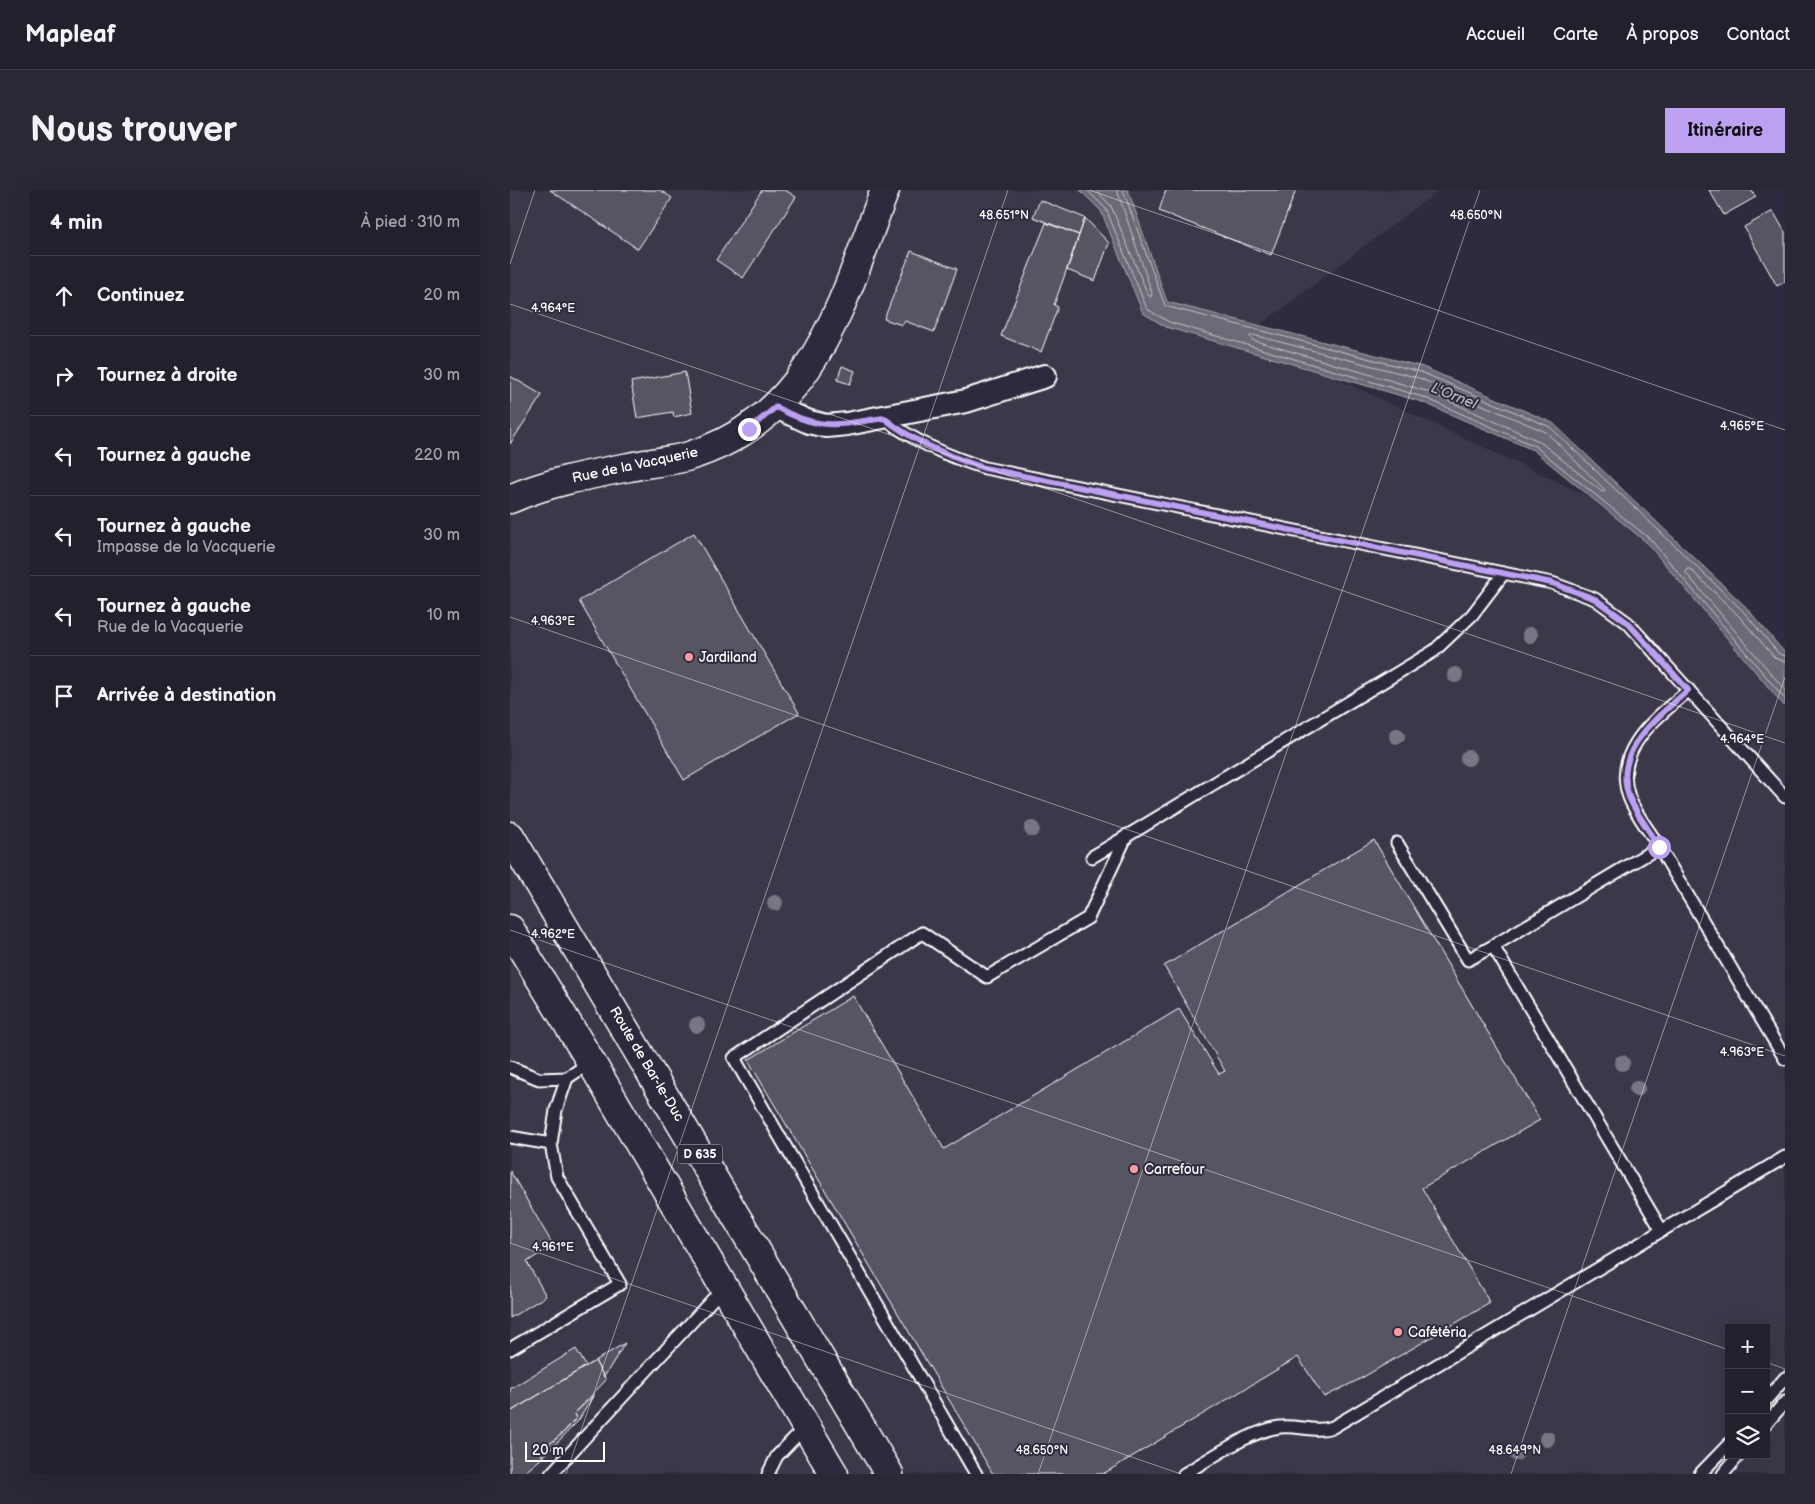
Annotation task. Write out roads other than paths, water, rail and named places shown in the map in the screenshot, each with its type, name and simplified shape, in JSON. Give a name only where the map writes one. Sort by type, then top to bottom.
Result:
[{"type":"main road","name":"Rue de la Vacquerie","points":[[510,499],[567,479],[685,457],[710,448],[749,429],[776,407],[802,376],[826,338],[885,190]]},
{"type":"main road","name":"Route de Bar-le-Duc","points":[[510,836],[889,1474]]},
{"type":"main road","points":[[510,929],[591,1062],[834,1474]]},
{"type":"street","points":[[776,407],[809,422],[826,426],[884,418],[966,401],[1045,376]]},
{"type":"lane","points":[[884,418],[925,445],[954,458],[984,468],[1504,572],[1552,583],[1595,599],[1628,623],[1785,797]]},
{"type":"lane","points":[[1092,857],[1434,651],[1472,615],[1504,572]]},
{"type":"lane","points":[[1688,690],[1649,726],[1631,749],[1624,773],[1630,798],[1785,1059]]},
{"type":"lane","points":[[976,1474],[734,1058],[922,933],[987,977],[1088,918],[1127,835]]},
{"type":"lane","points":[[1397,843],[1468,960],[1659,847]]},
{"type":"lane","points":[[1492,946],[1662,1231]]},
{"type":"lane","points":[[510,1067],[539,1079],[567,1078],[591,1062]]},
{"type":"lane","points":[[510,1349],[620,1284],[558,1177],[551,1144],[556,1110],[567,1078]]},
{"type":"lane","points":[[510,1137],[551,1144]]},
{"type":"lane","points":[[1184,1474],[1263,1430],[1283,1427],[1324,1430],[1334,1427],[1785,1157]]},
{"type":"lane","points":[[551,1474],[724,1286]]},
{"type":"lane","points":[[1770,1395],[1785,1378]]},
{"type":"lane","points":[[1770,1419],[1785,1402]]},
{"type":"lane","points":[[768,1474],[777,1456],[806,1426]]},
{"type":"lane","points":[[1700,1474],[1725,1448]]},
{"type":"lane","points":[[1723,1474],[1736,1459]]},
{"type":"water","name":"L'Ornel","points":[[1080,190],[1128,190],[1167,302],[1423,367],[1553,423],[1746,607],[1785,653],[1785,707],[1646,542],[1533,450],[1422,402],[1166,327],[1143,313],[1101,211]]},
{"type":"place","name":"Jardiland","points":[[689,657]]},
{"type":"place","name":"Carrefour","points":[[1134,1169]]},
{"type":"place","name":"Cafétéria","points":[[1398,1332]]}]
